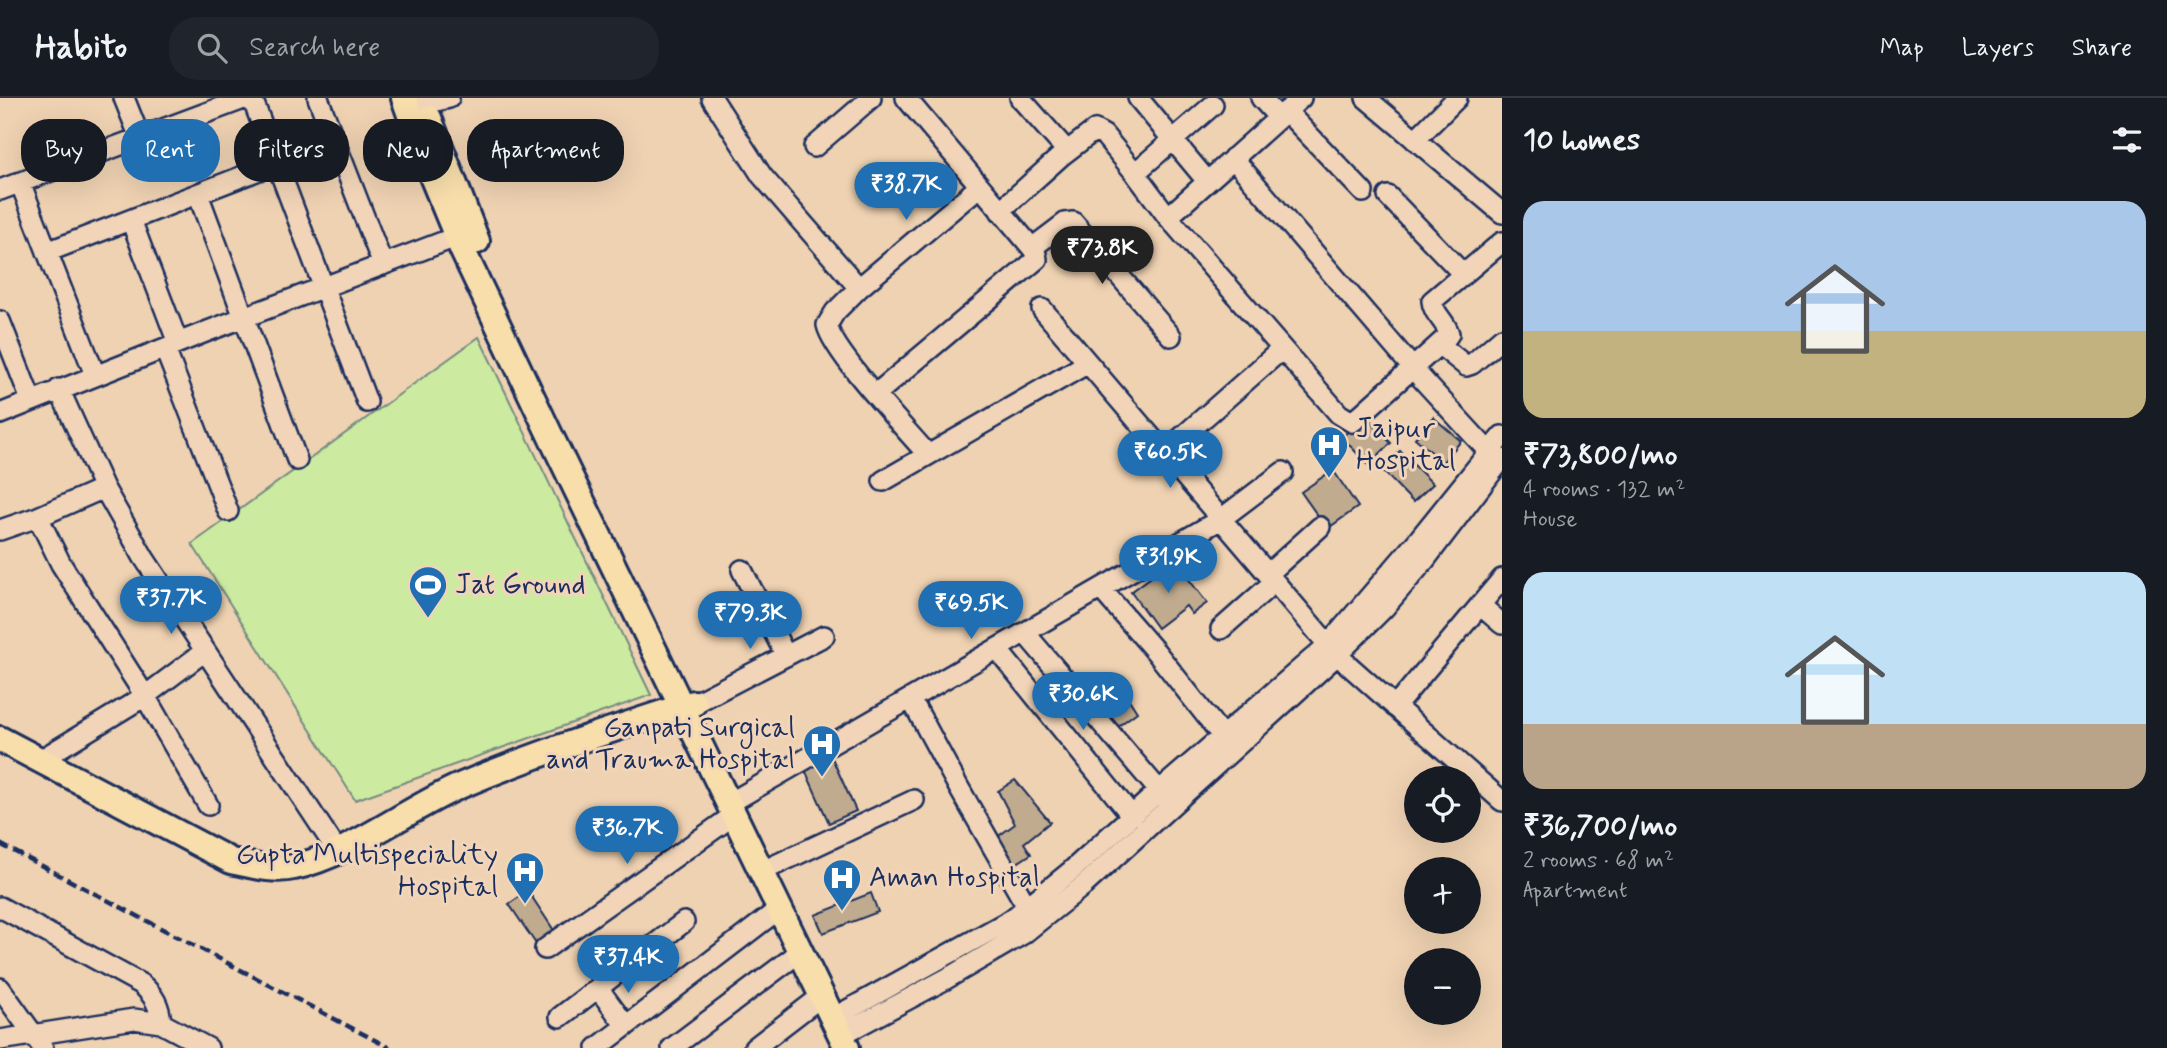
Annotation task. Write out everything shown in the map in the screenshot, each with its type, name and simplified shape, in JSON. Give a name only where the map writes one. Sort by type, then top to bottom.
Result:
[{"type":"main road","points":[[414,102],[465,234],[500,295],[610,543],[737,806],[779,909],[823,996],[847,1031]]},
{"type":"main road","points":[[0,739],[231,860],[266,868],[292,868],[338,852],[461,786],[608,731],[688,705]]},
{"type":"main road","points":[[737,806],[773,866],[847,1031]]},
{"type":"street","points":[[124,98],[132,119]]},
{"type":"street","points":[[190,119],[246,98]]},
{"type":"street","points":[[252,98],[260,119]]},
{"type":"street","points":[[318,98],[383,265]]},
{"type":"street","points":[[414,102],[449,98]]},
{"type":"street","points":[[712,98],[762,176],[859,288]]},
{"type":"street","points":[[876,394],[1037,259],[1032,248],[906,98]]},
{"type":"street","points":[[1020,98],[1067,151]]},
{"type":"street","points":[[1138,98],[1207,181]]},
{"type":"street","points":[[1261,98],[1363,192]]},
{"type":"street","points":[[1168,217],[1301,98]]},
{"type":"street","points":[[1366,98],[1500,207]]},
{"type":"street","points":[[1415,140],[1457,98]]},
{"type":"street","points":[[814,147],[859,102]]},
{"type":"street","points":[[1135,173],[1213,105]]},
{"type":"street","points":[[1000,211],[1067,151],[1096,130],[1104,135],[1168,217],[1282,349],[1339,414],[1352,422],[1440,345],[1449,334],[1432,309],[1432,301],[1502,242]]},
{"type":"street","points":[[0,190],[121,145]]},
{"type":"street","points":[[1233,158],[1414,367],[1496,456]]},
{"type":"street","points":[[47,253],[234,180]]},
{"type":"street","points":[[20,182],[95,375]]},
{"type":"street","points":[[284,182],[367,402]]},
{"type":"street","points":[[928,455],[847,360],[827,325],[835,312],[859,288],[980,186]]},
{"type":"street","points":[[198,194],[297,460]]},
{"type":"street","points":[[1388,196],[1463,274]]},
{"type":"street","points":[[131,220],[228,511]]},
{"type":"street","points":[[1032,248],[1065,223],[1073,222],[1171,336]]},
{"type":"street","points":[[0,414],[244,317],[465,234]]},
{"type":"street","points":[[1042,309],[1332,650],[1502,801]]},
{"type":"street","points":[[0,321],[5,347],[31,400]]},
{"type":"street","points":[[1440,345],[1466,366],[1472,364],[1502,338]]},
{"type":"street","points":[[1164,453],[1282,349]]},
{"type":"street","points":[[883,481],[1088,363]]},
{"type":"street","points":[[59,389],[104,488],[144,558],[338,852]]},
{"type":"street","points":[[847,1031],[937,962],[1012,919],[1071,872],[1132,816],[1165,799],[1332,650],[1419,539],[1496,456],[1502,436]]},
{"type":"street","points":[[545,949],[737,806],[911,699],[1221,519],[1283,472]]},
{"type":"street","points":[[0,528],[38,517],[104,488]]},
{"type":"street","points":[[38,517],[61,564],[145,696],[208,805]]},
{"type":"street","points":[[1221,629],[1320,527]]},
{"type":"street","points":[[742,570],[786,656]]},
{"type":"street","points":[[1395,707],[1502,579]]},
{"type":"street","points":[[1101,589],[1156,652],[1223,737]]},
{"type":"street","points":[[1480,604],[1502,624]]},
{"type":"street","points":[[1025,633],[1165,799]]},
{"type":"street","points":[[688,705],[824,636]]},
{"type":"street","points":[[997,649],[1132,816]]},
{"type":"street","points":[[847,1031],[1023,934],[1083,886],[1223,737],[1332,650]]},
{"type":"street","points":[[40,760],[145,696],[205,651]]},
{"type":"street","points":[[911,699],[1027,907]]},
{"type":"street","points":[[773,866],[914,800]]},
{"type":"street","points":[[0,906],[141,984],[153,995],[161,1023]]},
{"type":"street","points":[[597,1048],[779,909]]},
{"type":"street","points":[[560,1017],[684,922]]},
{"type":"street","points":[[672,1048],[800,952]]},
{"type":"street","points":[[0,988],[39,1041]]},
{"type":"street","points":[[598,988],[626,1026]]},
{"type":"street","points":[[754,1048],[823,996]]},
{"type":"street","points":[[0,1040],[39,1041],[134,1020],[161,1023],[208,1048]]},
{"type":"green space","name":"Jat Ground","points":[[479,337],[651,695],[355,800],[192,544]]},
{"type":"building","points":[[1365,416],[1391,443],[1368,465],[1342,437]]},
{"type":"building","points":[[1433,417],[1461,441],[1443,462],[1415,438]]},
{"type":"building","points":[[1400,451],[1433,484],[1413,502],[1381,469]]},
{"type":"building","points":[[1333,470],[1358,507],[1327,529],[1301,492]]},
{"type":"building","points":[[1174,560],[1207,603],[1192,614],[1186,606],[1157,628],[1131,592]]},
{"type":"building","points":[[1128,698],[1137,712],[1113,730],[1103,716]]},
{"type":"building","points":[[832,758],[856,811],[829,823],[805,770]]},
{"type":"building","points":[[1015,780],[1050,822],[1024,843],[1031,854],[1011,867],[993,840],[1015,824],[998,791]]},
{"type":"building","points":[[528,891],[557,935],[538,947],[509,904]]},
{"type":"building","points":[[871,893],[878,912],[823,933],[815,915]]},
{"type":"railway","points":[[0,844],[390,1048]]},
{"type":"place","name":"Jaipur Hospital","points":[[1329,479]]},
{"type":"place","name":"Jat Ground","points":[[428,619]]},
{"type":"place","name":"Ganpati Surgical and Trauma Hospital","points":[[822,778]]},
{"type":"place","name":"Gupta Multispeciality Hospital","points":[[525,905]]},
{"type":"place","name":"Aman Hospital","points":[[842,912]]}]
